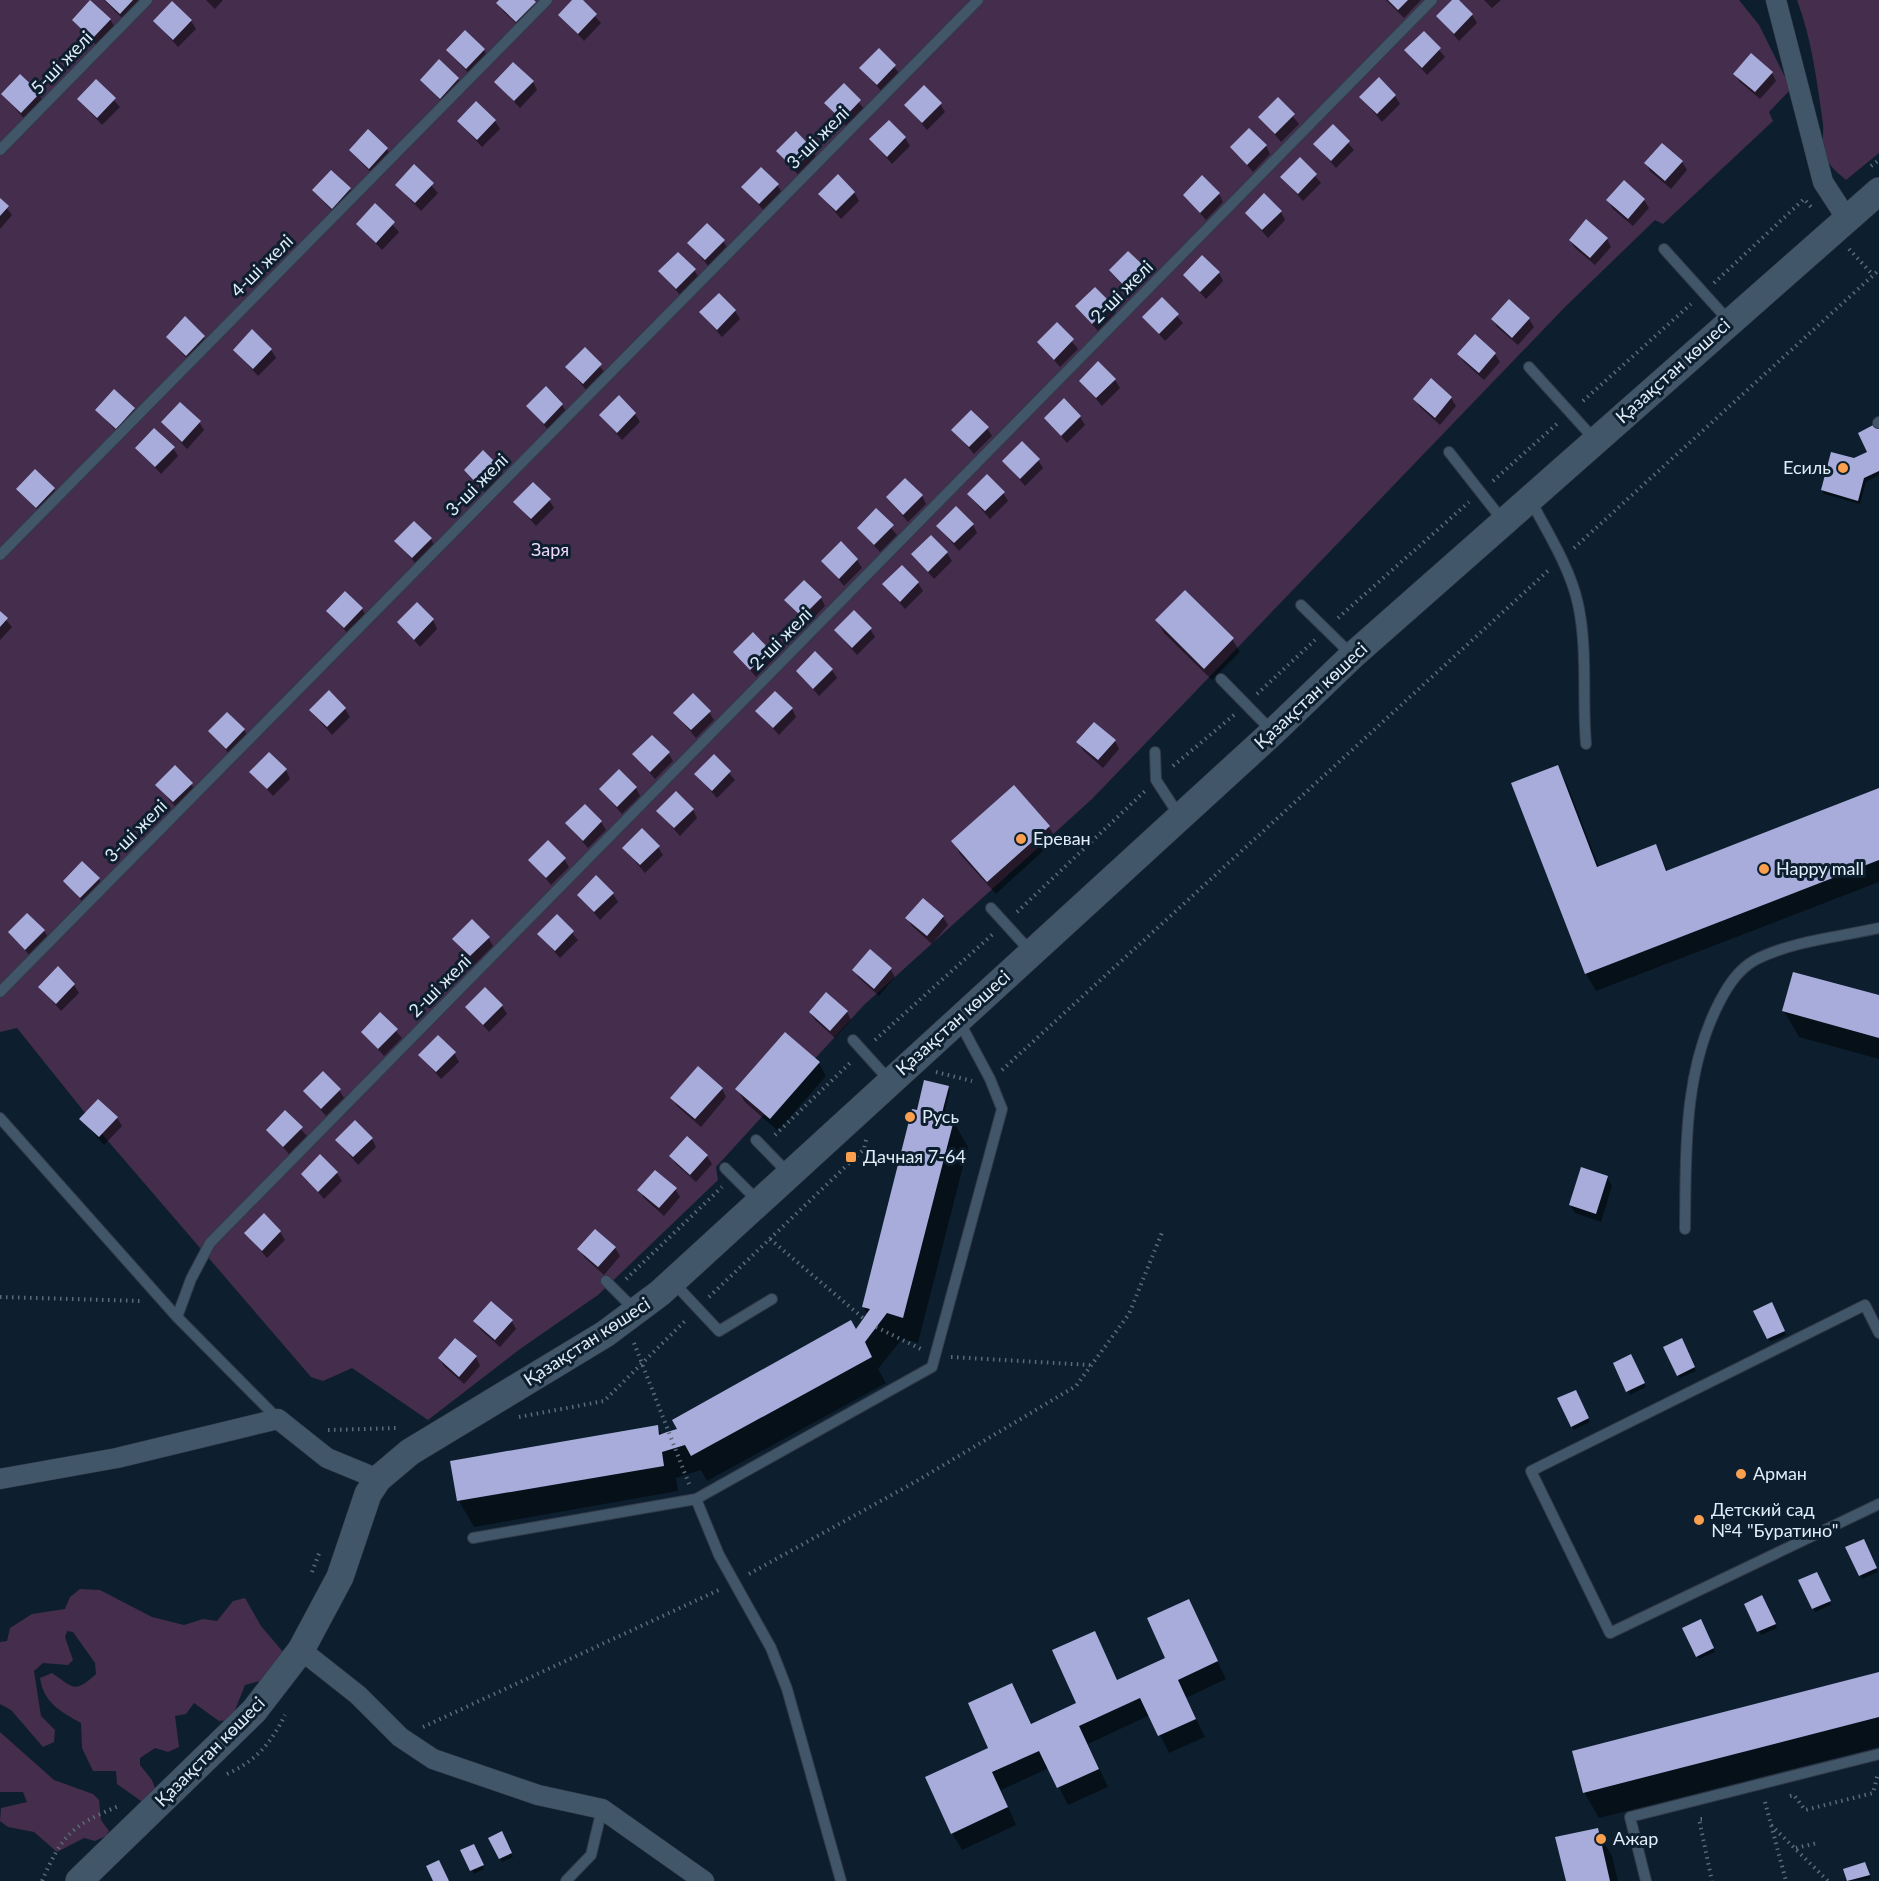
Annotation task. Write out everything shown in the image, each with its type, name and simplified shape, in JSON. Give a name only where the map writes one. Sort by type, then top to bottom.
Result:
[{"type":"street","points":[[1776,0],[1797,75],[1814,152],[1823,182],[1842,221]]},
{"type":"street","name":"Қазақстан көшесі","points":[[79,1881],[254,1711],[301,1650],[339,1577],[368,1494],[378,1479],[410,1452],[605,1334],[673,1282],[958,1018],[1273,732],[1352,656],[1842,221],[1879,191]]},
{"type":"street","points":[[0,1479],[117,1458],[278,1419],[327,1458],[378,1479]]},
{"type":"street","points":[[301,1650],[358,1695],[400,1737],[433,1759],[538,1795],[602,1809],[704,1881]]},
{"type":"lane","name":"5-ші желі","points":[[0,150],[147,0]]},
{"type":"lane","name":"4-ші желі","points":[[0,555],[547,0]]},
{"type":"lane","name":"3-ші желі","points":[[0,992],[978,0]]},
{"type":"lane","name":"2-ші желі","points":[[177,1317],[190,1280],[210,1244],[1432,0]]},
{"type":"lane","points":[[1664,249],[1729,321]]},
{"type":"lane","points":[[1529,367],[1596,441]]},
{"type":"lane","points":[[1449,452],[1504,522]]},
{"type":"lane","points":[[1530,498],[1570,578],[1578,605],[1584,646],[1586,744]]},
{"type":"lane","points":[[1301,605],[1352,656]]},
{"type":"lane","points":[[1221,679],[1273,732]]},
{"type":"lane","points":[[1155,752],[1156,780],[1180,817]]},
{"type":"lane","points":[[991,908],[1032,952]]},
{"type":"lane","points":[[1685,1229],[1686,1134],[1695,1066],[1712,1016],[1732,978],[1755,961],[1790,948],[1879,928]]},
{"type":"lane","points":[[473,1538],[696,1499],[932,1366],[1002,1109],[990,1079],[958,1018]]},
{"type":"lane","points":[[853,1040],[890,1081]]},
{"type":"lane","points":[[0,1118],[177,1317],[278,1419]]},
{"type":"lane","points":[[759,1144],[789,1174]]},
{"type":"lane","points":[[729,1172],[759,1202]]},
{"type":"lane","points":[[606,1281],[615,1290],[631,1315]]},
{"type":"lane","points":[[673,1282],[719,1331],[772,1299]]},
{"type":"lane","points":[[1879,1333],[1864,1305],[1531,1471],[1610,1633],[1879,1504]]},
{"type":"lane","points":[[696,1499],[734,1583],[771,1648],[787,1689],[841,1881]]},
{"type":"lane","points":[[1646,1881],[1630,1817],[1879,1754]]},
{"type":"lane","points":[[566,1881],[591,1855],[602,1809]]},
{"type":"path","points":[[759,1144],[1005,923],[1156,780],[1247,704],[1804,199],[1817,213],[1842,221],[1873,275]]},
{"type":"path","points":[[990,1079],[1879,270]]},
{"type":"path","points":[[615,1290],[729,1172]]},
{"type":"path","points":[[400,1737],[734,1583],[915,1482],[1076,1386],[1129,1314],[1163,1230]]},
{"type":"path","points":[[770,1239],[863,1318]]},
{"type":"path","points":[[0,1298],[163,1301]]},
{"type":"path","points":[[631,1315],[673,1449],[696,1499]]},
{"type":"path","points":[[876,1328],[935,1356],[1091,1365]]},
{"type":"path","points":[[317,1430],[401,1428]]},
{"type":"path","points":[[310,1576],[322,1546]]},
{"type":"path","points":[[1785,1797],[1794,1795],[1805,1810],[1862,1796],[1873,1793],[1876,1773],[1879,1773]]},
{"type":"path","points":[[42,1881],[58,1844],[86,1819],[119,1806],[127,1798]]},
{"type":"path","points":[[1754,1805],[1775,1800]]},
{"type":"path","points":[[1765,1802],[1786,1881]]},
{"type":"path","points":[[1710,1816],[1700,1819],[1712,1881]]},
{"type":"path","points":[[1771,1824],[1828,1881]]},
{"type":"path","points":[[1795,1848],[1817,1842]]},
{"type":"green space","name":"Заря","points":[[0,0],[1739,0],[1759,25],[1791,89],[1769,112],[1773,121],[1663,224],[1655,220],[1565,307],[1092,799],[864,1005],[716,1167],[718,1180],[598,1295],[520,1349],[428,1420],[352,1368],[323,1381],[311,1377],[102,1134],[17,1028],[0,1032]]},
{"type":"green space","points":[[1797,0],[1879,0],[1879,153],[1846,180],[1831,166],[1824,152],[1823,124],[1813,61],[1807,30]]},
{"type":"green space","points":[[80,1589],[100,1590],[152,1617],[184,1625],[203,1619],[217,1621],[233,1601],[245,1598],[261,1626],[283,1652],[285,1670],[275,1677],[245,1685],[231,1720],[219,1721],[194,1703],[186,1714],[175,1716],[179,1747],[168,1752],[155,1748],[140,1758],[140,1765],[152,1780],[159,1799],[148,1806],[117,1784],[116,1771],[93,1771],[82,1748],[81,1723],[60,1710],[45,1694],[40,1678],[52,1673],[74,1687],[83,1684],[96,1674],[95,1663],[73,1632],[67,1631],[65,1637],[73,1660],[68,1665],[43,1663],[34,1671],[41,1716],[55,1730],[54,1742],[43,1747],[11,1710],[0,1704],[0,1642],[7,1641],[10,1628],[32,1614],[65,1609],[70,1597]]},
{"type":"green space","points":[[0,1732],[54,1780],[93,1794],[99,1800],[101,1820],[109,1831],[106,1836],[95,1841],[84,1838],[57,1852],[34,1832],[8,1827],[0,1821],[1,1808],[27,1802],[23,1792],[0,1792]]},
{"type":"building","points":[[90,0],[111,19],[92,39],[72,20]]},
{"type":"building","points":[[105,0],[133,0],[120,14]]},
{"type":"building","points":[[499,0],[534,0],[536,2],[516,22],[496,3]]},
{"type":"building","points":[[572,0],[583,0],[597,14],[578,34],[558,15]]},
{"type":"building","points":[[1388,0],[1408,0],[1398,10]]},
{"type":"building","points":[[1452,0],[1459,0],[1473,14],[1454,34],[1436,16]]},
{"type":"building","points":[[172,1],[192,20],[173,40],[153,21]]},
{"type":"building","points":[[465,30],[485,49],[466,69],[446,50]]},
{"type":"building","points":[[1424,31],[1441,48],[1422,68],[1404,50]]},
{"type":"building","points":[[879,48],[896,65],[877,85],[859,68]]},
{"type":"building","points":[[1751,53],[1773,72],[1755,92],[1733,74]]},
{"type":"building","points":[[439,59],[459,78],[440,99],[420,80]]},
{"type":"building","points":[[513,62],[534,81],[514,101],[494,82]]},
{"type":"building","points":[[20,74],[40,93],[21,113],[1,94]]},
{"type":"building","points":[[1379,77],[1396,95],[1377,114],[1359,97]]},
{"type":"building","points":[[96,79],[116,98],[97,118],[77,99]]},
{"type":"building","points":[[844,83],[861,100],[842,120],[824,103]]},
{"type":"building","points":[[924,85],[942,103],[922,123],[904,105]]},
{"type":"building","points":[[1278,97],[1295,114],[1275,134],[1258,117]]},
{"type":"building","points":[[476,101],[496,120],[477,140],[457,121]]},
{"type":"building","points":[[889,120],[906,137],[887,157],[869,139]]},
{"type":"building","points":[[1333,124],[1350,141],[1331,161],[1313,144]]},
{"type":"building","points":[[1249,128],[1267,145],[1247,165],[1230,147]]},
{"type":"building","points":[[368,129],[388,148],[369,169],[349,150]]},
{"type":"building","points":[[796,131],[813,149],[794,169],[776,151]]},
{"type":"building","points":[[1662,143],[1683,161],[1665,181],[1644,163]]},
{"type":"building","points":[[1300,157],[1317,174],[1298,194],[1280,177]]},
{"type":"building","points":[[414,164],[434,183],[415,203],[395,185]]},
{"type":"building","points":[[761,167],[779,184],[759,204],[741,187]]},
{"type":"building","points":[[331,170],[351,188],[332,209],[312,190]]},
{"type":"building","points":[[838,174],[855,192],[836,211],[818,194]]},
{"type":"building","points":[[1202,175],[1220,193],[1200,213],[1183,195]]},
{"type":"building","points":[[1624,180],[1645,199],[1628,219],[1606,200]]},
{"type":"building","points":[[1264,193],[1282,211],[1262,230],[1245,213]]},
{"type":"building","points":[[0,198],[9,206],[0,216]]},
{"type":"building","points":[[375,203],[395,222],[376,243],[356,224]]},
{"type":"building","points":[[1586,219],[1608,238],[1590,258],[1569,240]]},
{"type":"building","points":[[707,223],[725,240],[705,260],[687,243]]},
{"type":"building","points":[[1128,251],[1146,268],[1126,288],[1109,270]]},
{"type":"building","points":[[678,252],[696,269],[676,289],[658,271]]},
{"type":"building","points":[[1202,255],[1220,272],[1200,292],[1183,275]]},
{"type":"building","points":[[1095,287],[1112,304],[1092,324],[1075,306]]},
{"type":"building","points":[[719,293],[736,310],[717,330],[699,312]]},
{"type":"building","points":[[1162,297],[1179,314],[1159,334],[1142,317]]},
{"type":"building","points":[[1509,299],[1530,318],[1512,338],[1491,319]]},
{"type":"building","points":[[185,316],[205,336],[186,356],[166,337]]},
{"type":"building","points":[[1057,322],[1074,339],[1054,360],[1037,342]]},
{"type":"building","points":[[252,329],[272,349],[253,369],[233,350]]},
{"type":"building","points":[[1475,334],[1496,353],[1479,373],[1457,354]]},
{"type":"building","points":[[585,347],[602,364],[583,384],[565,367]]},
{"type":"building","points":[[1098,361],[1116,379],[1096,398],[1079,381]]},
{"type":"building","points":[[1431,378],[1452,397],[1435,418],[1413,399]]},
{"type":"building","points":[[546,386],[563,404],[544,424],[526,406]]},
{"type":"building","points":[[114,389],[135,408],[116,429],[95,410]]},
{"type":"building","points":[[619,395],[636,413],[617,433],[599,415]]},
{"type":"building","points":[[1064,398],[1081,416],[1061,436],[1044,418]]},
{"type":"building","points":[[180,402],[201,421],[182,442],[161,422]]},
{"type":"building","points":[[971,410],[989,427],[969,447],[951,430]]},
{"type":"building","name":"Есиль","points":[[1879,422],[1879,471],[1864,478],[1858,501],[1821,490],[1831,452],[1854,458],[1867,452],[1858,433]]},
{"type":"building","points":[[154,428],[175,447],[155,467],[135,448]]},
{"type":"building","points":[[1022,441],[1040,459],[1020,479],[1002,461]]},
{"type":"building","points":[[483,450],[501,468],[481,488],[464,470]]},
{"type":"building","points":[[35,469],[55,488],[36,508],[16,489]]},
{"type":"building","points":[[987,474],[1005,492],[985,511],[967,494]]},
{"type":"building","points":[[905,478],[923,495],[903,515],[886,497]]},
{"type":"building","points":[[533,482],[551,499],[531,519],[513,502]]},
{"type":"building","points":[[956,506],[974,524],[954,543],[936,526]]},
{"type":"building","points":[[876,508],[894,525],[874,545],[857,528]]},
{"type":"building","points":[[414,521],[432,538],[412,558],[394,541]]},
{"type":"building","points":[[931,535],[948,552],[928,572],[911,554]]},
{"type":"building","points":[[841,541],[858,559],[839,579],[821,561]]},
{"type":"building","points":[[902,565],[919,582],[900,602],[882,584]]},
{"type":"building","points":[[804,580],[822,597],[802,617],[784,600]]},
{"type":"building","points":[[1185,590],[1234,638],[1204,669],[1155,620]]},
{"type":"building","points":[[345,591],[363,608],[344,628],[326,611]]},
{"type":"building","points":[[417,602],[434,619],[414,640],[397,622]]},
{"type":"building","points":[[854,610],[872,628],[852,648],[834,630]]},
{"type":"building","points":[[0,611],[8,618],[0,627]]},
{"type":"building","points":[[753,632],[770,650],[750,670],[733,652]]},
{"type":"building","points":[[815,651],[833,669],[813,689],[796,671]]},
{"type":"building","points":[[329,690],[346,708],[327,727],[309,710]]},
{"type":"building","points":[[775,691],[793,708],[773,728],[755,711]]},
{"type":"building","points":[[693,693],[711,711],[691,730],[673,713]]},
{"type":"building","points":[[227,712],[245,729],[226,749],[208,731]]},
{"type":"building","points":[[1094,722],[1116,740],[1098,760],[1076,742]]},
{"type":"building","points":[[652,735],[670,752],[650,772],[632,754]]},
{"type":"building","points":[[269,752],[287,769],[267,789],[249,772]]},
{"type":"building","points":[[714,754],[731,771],[712,791],[694,774]]},
{"type":"building","points":[[175,765],[193,783],[173,802],[155,785]]},
{"type":"building","name":"Happy mall","points":[[1558,765],[1597,867],[1656,844],[1666,871],[1879,788],[1879,860],[1585,974],[1511,783]]},
{"type":"building","points":[[619,769],[637,787],[617,807],[599,789]]},
{"type":"building","points":[[1014,785],[1050,826],[987,882],[951,841]]},
{"type":"building","points":[[676,791],[694,809],[674,828],[656,811]]},
{"type":"building","points":[[585,804],[602,821],[583,841],[565,823]]},
{"type":"building","points":[[642,828],[660,846],[640,865],[622,848]]},
{"type":"building","points":[[548,840],[566,858],[546,878],[528,860]]},
{"type":"building","points":[[82,861],[100,878],[80,898],[63,881]]},
{"type":"building","points":[[596,875],[614,893],[594,912],[577,895]]},
{"type":"building","points":[[923,898],[944,916],[927,936],[905,918]]},
{"type":"building","points":[[27,913],[45,930],[25,950],[8,932]]},
{"type":"building","points":[[557,914],[574,931],[555,951],[537,934]]},
{"type":"building","points":[[472,919],[490,937],[470,956],[452,939]]},
{"type":"building","points":[[870,949],[892,968],[874,989],[852,970]]},
{"type":"building","points":[[58,966],[75,984],[56,1004],[38,987]]},
{"type":"building","points":[[1793,972],[1879,995],[1879,1038],[1782,1011]]},
{"type":"building","points":[[485,987],[503,1005],[483,1025],[465,1007]]},
{"type":"building","points":[[826,992],[848,1011],[830,1031],[809,1012]]},
{"type":"building","points":[[380,1012],[398,1029],[378,1049],[361,1032]]},
{"type":"building","points":[[785,1032],[820,1062],[770,1119],[735,1089]]},
{"type":"building","points":[[438,1035],[456,1052],[436,1072],[418,1055]]},
{"type":"building","points":[[698,1066],[723,1088],[695,1119],[670,1098]]},
{"type":"building","points":[[323,1071],[341,1089],[321,1109],[303,1091]]},
{"type":"building","points":[[924,1080],[949,1086],[941,1117],[954,1120],[903,1318],[887,1313],[865,1342],[872,1357],[691,1456],[685,1445],[662,1452],[664,1466],[457,1501],[450,1461],[658,1425],[659,1435],[677,1429],[672,1420],[851,1320],[856,1329],[870,1309],[862,1307],[912,1109],[917,1110]]},
{"type":"building","points":[[98,1099],[118,1117],[99,1137],[79,1119]]},
{"type":"building","points":[[285,1110],[303,1127],[283,1147],[266,1130]]},
{"type":"building","points":[[355,1120],[373,1138],[353,1157],[335,1140]]},
{"type":"building","points":[[687,1136],[708,1155],[690,1175],[669,1156]]},
{"type":"building","points":[[320,1154],[338,1172],[318,1192],[301,1174]]},
{"type":"building","points":[[1581,1167],[1608,1176],[1596,1214],[1569,1205]]},
{"type":"building","points":[[655,1170],[677,1188],[659,1208],[637,1190]]},
{"type":"building","points":[[264,1213],[281,1231],[262,1251],[244,1233]]},
{"type":"building","points":[[595,1229],[616,1247],[598,1267],[577,1249]]},
{"type":"building","points":[[491,1301],[513,1320],[495,1340],[473,1321]]},
{"type":"building","points":[[1772,1302],[1785,1331],[1767,1339],[1753,1311]]},
{"type":"building","points":[[455,1338],[477,1356],[459,1377],[438,1358]]},
{"type":"building","points":[[1682,1338],[1695,1367],[1677,1376],[1663,1347]]},
{"type":"building","points":[[1631,1354],[1645,1383],[1626,1392],[1613,1363]]},
{"type":"building","points":[[1576,1390],[1589,1418],[1571,1427],[1557,1398]]},
{"type":"building","points":[[1864,1539],[1877,1568],[1859,1576],[1845,1547]]},
{"type":"building","points":[[1817,1572],[1831,1601],[1812,1609],[1798,1580]]},
{"type":"building","points":[[1762,1595],[1776,1624],[1757,1632],[1744,1604]]},
{"type":"building","points":[[1189,1599],[1218,1661],[1178,1680],[1196,1719],[1158,1736],[1140,1698],[1079,1726],[1099,1769],[1057,1788],[1039,1751],[992,1772],[1008,1807],[951,1834],[925,1777],[988,1748],[968,1703],[1012,1683],[1031,1724],[1076,1703],[1052,1650],[1095,1631],[1117,1680],[1165,1658],[1147,1618]]},
{"type":"building","points":[[1701,1619],[1714,1648],[1696,1657],[1682,1628]]},
{"type":"building","points":[[1879,1672],[1879,1717],[1583,1793],[1572,1751]]},
{"type":"building","points":[[1598,1828],[1610,1881],[1566,1881],[1555,1837]]},
{"type":"building","points":[[502,1831],[512,1853],[499,1859],[488,1838]]},
{"type":"building","points":[[474,1844],[484,1865],[470,1871],[460,1850]]},
{"type":"building","points":[[439,1860],[449,1881],[433,1881],[426,1866]]},
{"type":"building","points":[[1865,1862],[1870,1875],[1847,1881],[1843,1869]]},
{"type":"place","name":"Есиль","points":[[1843,468]]},
{"type":"place","name":"Ереван","points":[[1021,839]]},
{"type":"place","name":"Happy mall","points":[[1764,869]]},
{"type":"place","name":"Русь","points":[[910,1117]]},
{"type":"place","name":"Дачная 7-64","points":[[851,1157]]},
{"type":"place","name":"Арман","points":[[1741,1474]]},
{"type":"place","name":"Детский сад №4 \"Буратино\"","points":[[1699,1520]]},
{"type":"place","name":"Ажар","points":[[1601,1839]]}]
